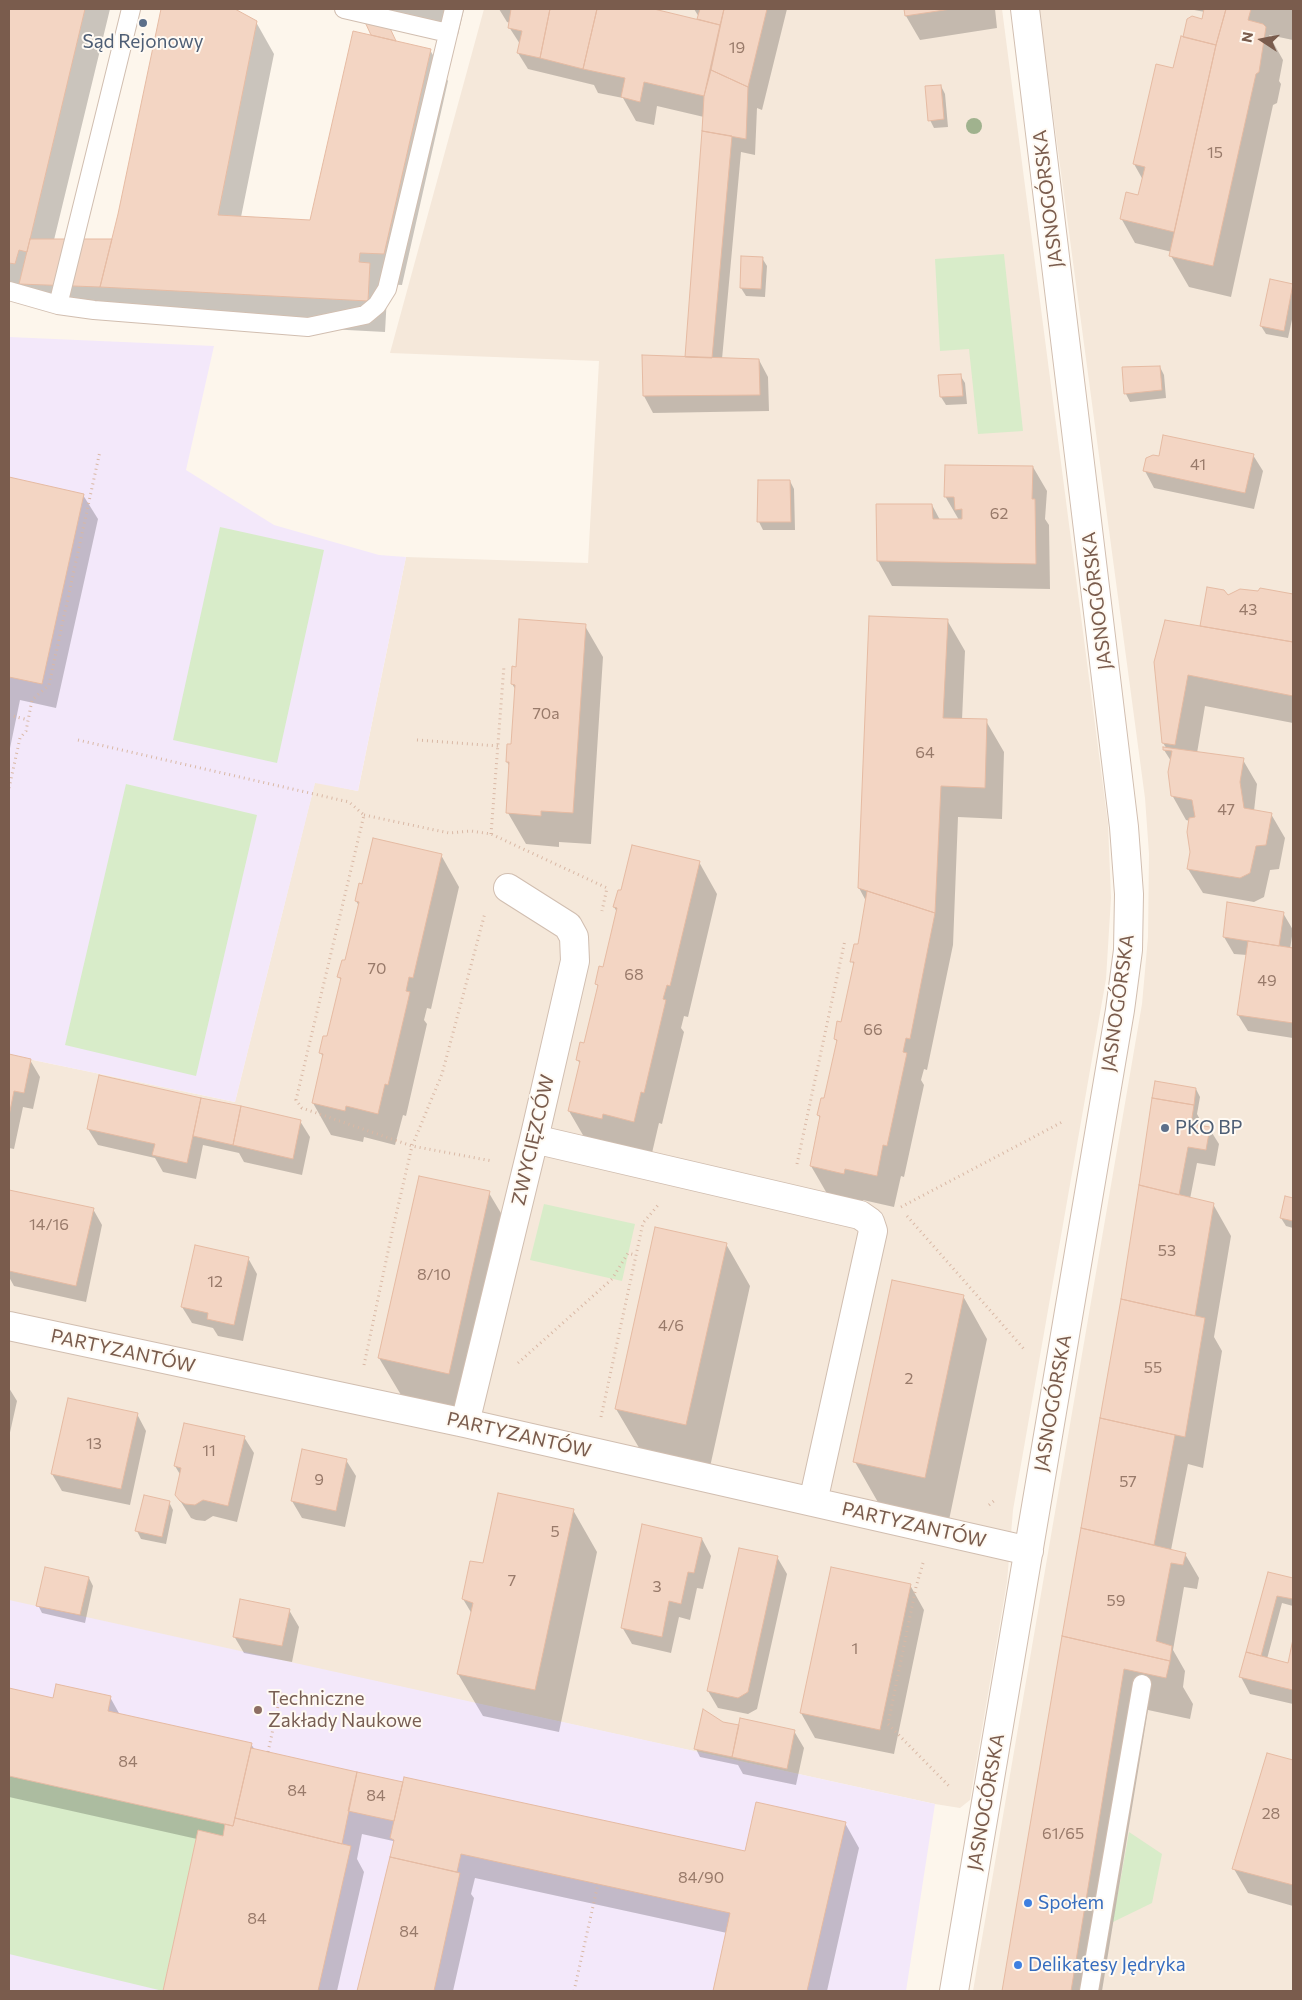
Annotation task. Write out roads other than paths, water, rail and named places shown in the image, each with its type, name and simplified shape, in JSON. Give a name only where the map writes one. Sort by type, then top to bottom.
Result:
[{"type":"street","name":"JASNOGÓRSKA","points":[[954,1991],[1120,1010],[1128,950],[1129,894],[1124,827],[1025,9]]},
{"type":"street","name":"ZWYCIĘZCÓW","points":[[465,1423],[575,961],[574,937],[568,926],[508,888]]},
{"type":"street","points":[[534,1139],[860,1215],[870,1222],[873,1231],[814,1502]]},
{"type":"street","name":"PARTYZANTÓW","points":[[9,1326],[465,1423],[1028,1550]]},
{"type":"lane","points":[[58,305],[131,9]]},
{"type":"lane","points":[[344,9],[448,33]]},
{"type":"lane","points":[[9,291],[58,305],[94,310],[308,327],[365,315],[377,305],[387,289],[454,9]]},
{"type":"lane","points":[[1089,1991],[1142,1684]]},
{"type":"place","name":"Sąd Rejonowy","points":[[143,23]]},
{"type":"place","name":"PKO BP","points":[[1165,1128]]},
{"type":"place","name":"Techniczne Zakłady Naukowe","points":[[258,1710]]},
{"type":"place","name":"Społem","points":[[1028,1903]]},
{"type":"place","name":"Delikatesy Jędryka","points":[[1018,1965]]}]
